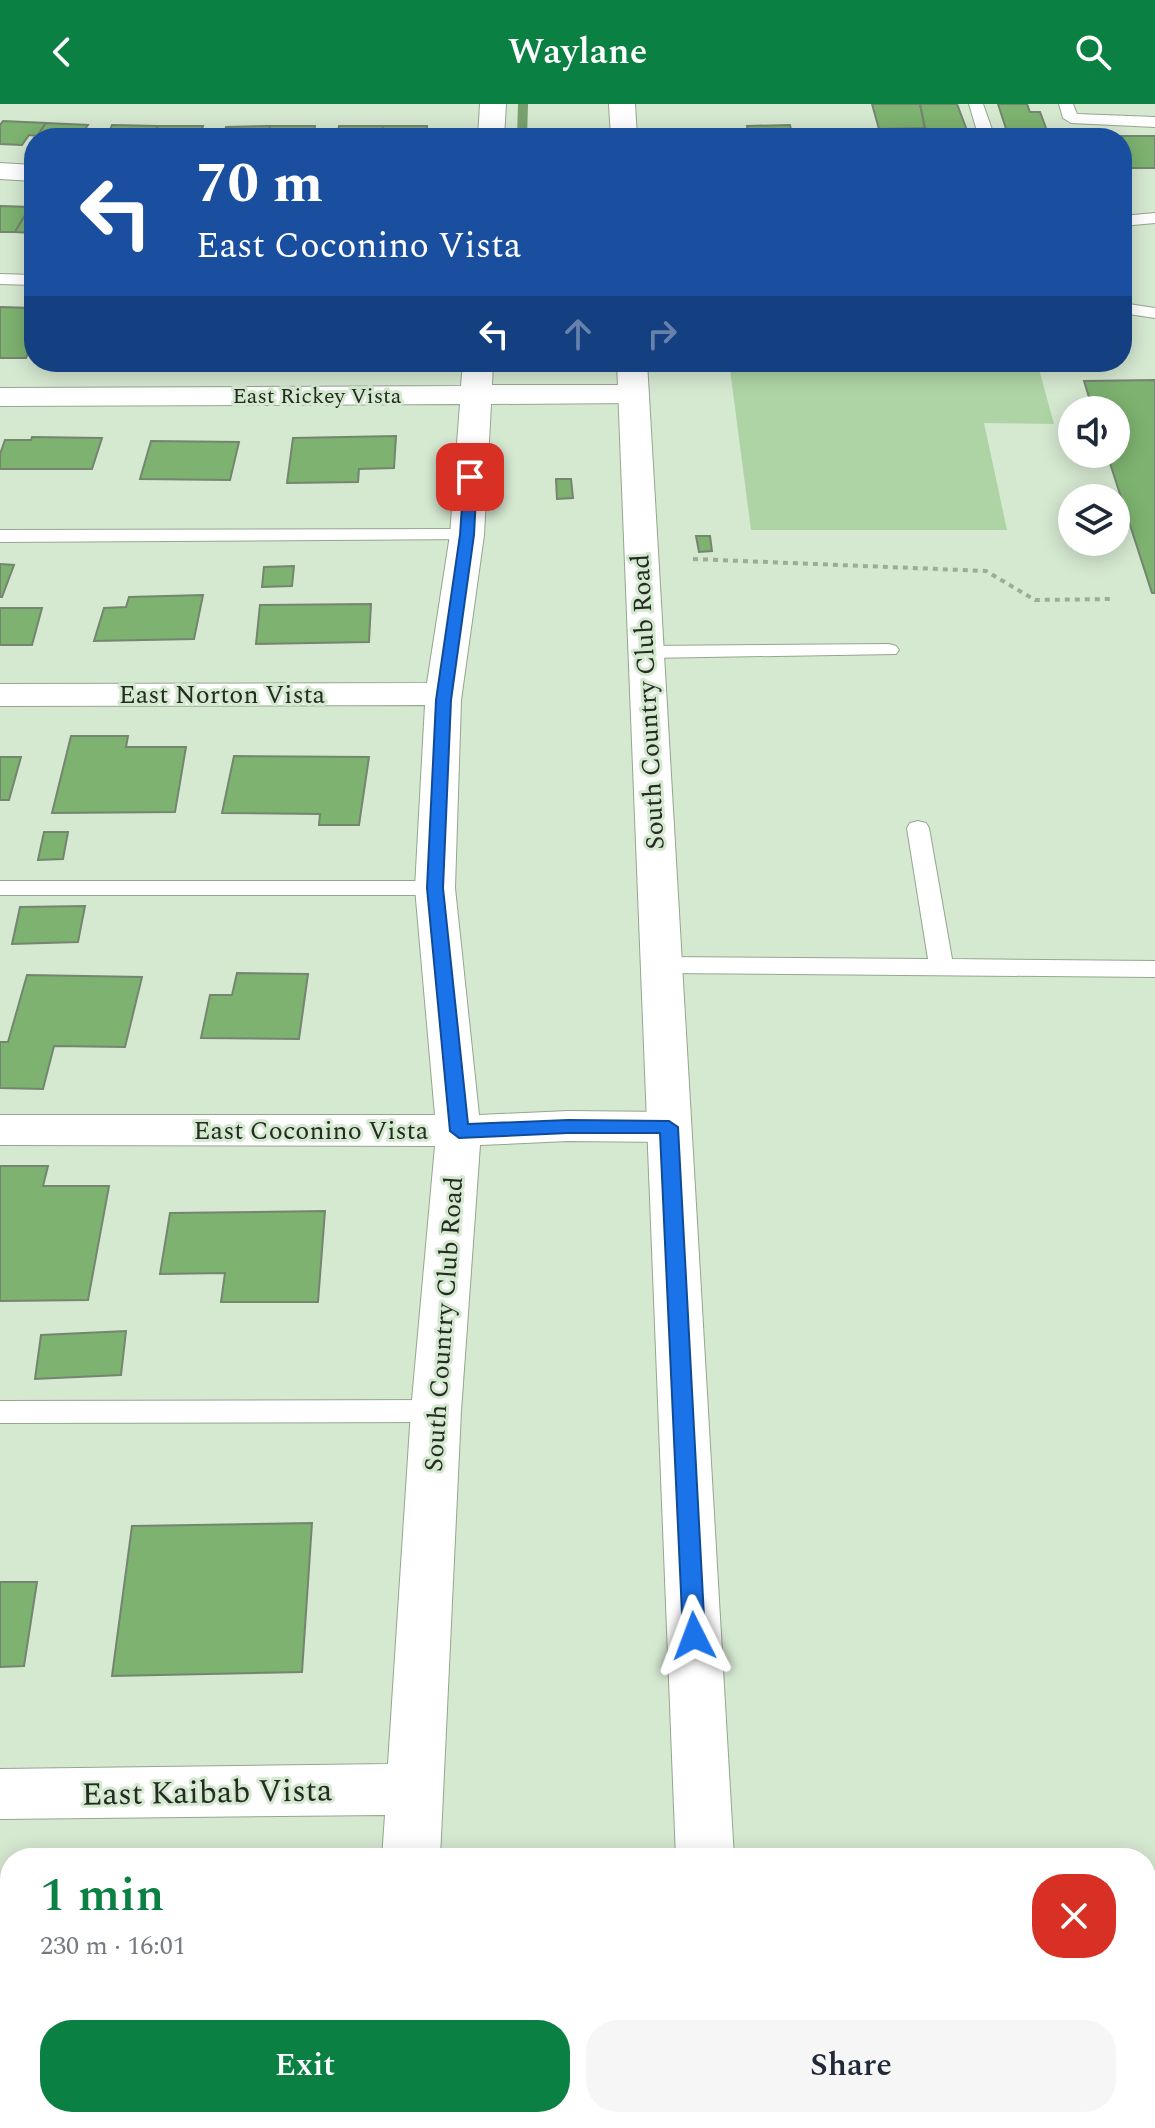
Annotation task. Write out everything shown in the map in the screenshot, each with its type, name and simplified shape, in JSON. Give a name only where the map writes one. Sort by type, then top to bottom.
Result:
[{"type":"street","points":[[492,128],[493,104]]},
{"type":"street","points":[[622,104],[623,128]]},
{"type":"street","points":[[0,171],[24,172]]},
{"type":"street","name":"South Country Club Road","points":[[633,372],[705,1848]]},
{"type":"street","name":"South Country Club Road","points":[[412,1848],[436,1411],[459,1131],[435,888],[444,694],[467,535],[477,378]]},
{"type":"street","name":"East Rickey Vista","points":[[0,397],[477,378],[634,394]]},
{"type":"street","name":"East Norton Vista","points":[[0,695],[444,694]]},
{"type":"street","name":"East Coconino Vista","points":[[0,1130],[459,1131],[568,1126],[669,1127]]},
{"type":"street","name":"East Kaibab Vista","points":[[0,1794],[415,1789]]},
{"type":"lane","points":[[976,104],[984,128]]},
{"type":"lane","points":[[1066,104],[1071,118],[1155,122]]},
{"type":"lane","points":[[1132,220],[1155,218]]},
{"type":"lane","points":[[0,279],[24,280]]},
{"type":"lane","points":[[1132,310],[1155,313]]},
{"type":"lane","points":[[0,536],[467,535]]},
{"type":"lane","points":[[646,652],[889,650]]},
{"type":"lane","points":[[918,828],[941,967]]},
{"type":"lane","points":[[0,888],[435,888]]},
{"type":"lane","points":[[661,965],[1155,969]]},
{"type":"lane","points":[[0,1412],[436,1411]]},
{"type":"path","points":[[693,559],[986,571],[1035,600],[1110,599]]},
{"type":"green space","points":[[730,372],[1040,372],[1054,424],[984,423],[1007,530],[751,530]]},
{"type":"building","points":[[872,104],[920,104],[925,128],[879,128]]},
{"type":"building","points":[[920,104],[957,104],[966,128],[925,128]]},
{"type":"building","points":[[998,104],[1027,104],[1030,112],[1040,112],[1046,128],[1006,128]]},
{"type":"building","points":[[3,121],[46,123],[43,128],[24,128],[22,145],[0,144],[0,125]]},
{"type":"building","points":[[46,123],[88,125],[86,128],[43,128]]},
{"type":"building","points":[[112,125],[158,126],[157,128],[111,128]]},
{"type":"building","points":[[790,125],[791,128],[747,128]]},
{"type":"building","points":[[158,126],[203,126],[202,128]]},
{"type":"building","points":[[270,126],[315,126],[315,128]]},
{"type":"building","points":[[270,126],[270,128],[226,127]]},
{"type":"building","points":[[339,126],[383,126],[383,128]]},
{"type":"building","points":[[383,126],[427,126],[427,128]]},
{"type":"building","points":[[1132,136],[1155,136],[1155,168],[1132,168]]},
{"type":"building","points":[[0,206],[24,207],[24,217],[15,232],[0,232]]},
{"type":"building","points":[[24,217],[24,232],[15,232]]},
{"type":"building","points":[[0,307],[24,308],[24,358],[0,358]]},
{"type":"building","points":[[1155,380],[1155,593],[1152,593],[1130,525],[1130,484],[1117,484],[1112,468],[1130,468],[1130,396],[1089,396],[1084,381]]},
{"type":"building","points":[[396,436],[394,468],[359,469],[358,482],[287,483],[293,438]]},
{"type":"building","points":[[32,437],[102,438],[92,469],[0,469],[0,454],[5,440],[31,440]]},
{"type":"building","points":[[151,441],[239,442],[230,480],[140,479]]},
{"type":"building","points":[[556,479],[571,479],[573,498],[557,499]]},
{"type":"building","points":[[696,536],[710,536],[712,551],[699,552]]},
{"type":"building","points":[[0,564],[14,565],[2,597],[0,597]]},
{"type":"building","points":[[294,566],[292,586],[262,587],[264,567]]},
{"type":"building","points":[[203,595],[194,639],[94,641],[104,608],[126,607],[129,597]]},
{"type":"building","points":[[371,604],[369,642],[256,644],[260,605]]},
{"type":"building","points":[[0,608],[42,608],[32,645],[0,645]]},
{"type":"building","points":[[71,736],[128,736],[126,747],[186,747],[175,812],[52,813]]},
{"type":"building","points":[[234,756],[369,757],[359,825],[319,825],[320,814],[222,813]]},
{"type":"building","points":[[0,757],[21,757],[9,800],[0,800]]},
{"type":"building","points":[[44,832],[68,832],[63,859],[38,860]]},
{"type":"building","points":[[85,906],[78,942],[12,944],[20,907]]},
{"type":"building","points":[[237,973],[308,974],[299,1039],[201,1038],[210,995],[232,995]]},
{"type":"building","points":[[27,975],[142,977],[125,1047],[54,1046],[43,1089],[0,1088],[0,1042],[8,1042]]},
{"type":"building","points":[[0,1166],[48,1166],[43,1186],[109,1186],[88,1300],[0,1301]]},
{"type":"building","points":[[325,1211],[318,1302],[221,1302],[225,1273],[160,1274],[170,1213]]},
{"type":"building","points":[[126,1331],[121,1375],[35,1379],[41,1335]]},
{"type":"building","points":[[312,1523],[302,1672],[112,1676],[132,1526]]},
{"type":"building","points":[[0,1582],[37,1582],[24,1666],[0,1667]]},
{"type":"waterway","points":[[522,128],[523,104]]},
{"type":"route","points":[[470,477],[467,535],[443,700],[435,888],[459,1131],[568,1126],[669,1127],[694,1636]]}]
